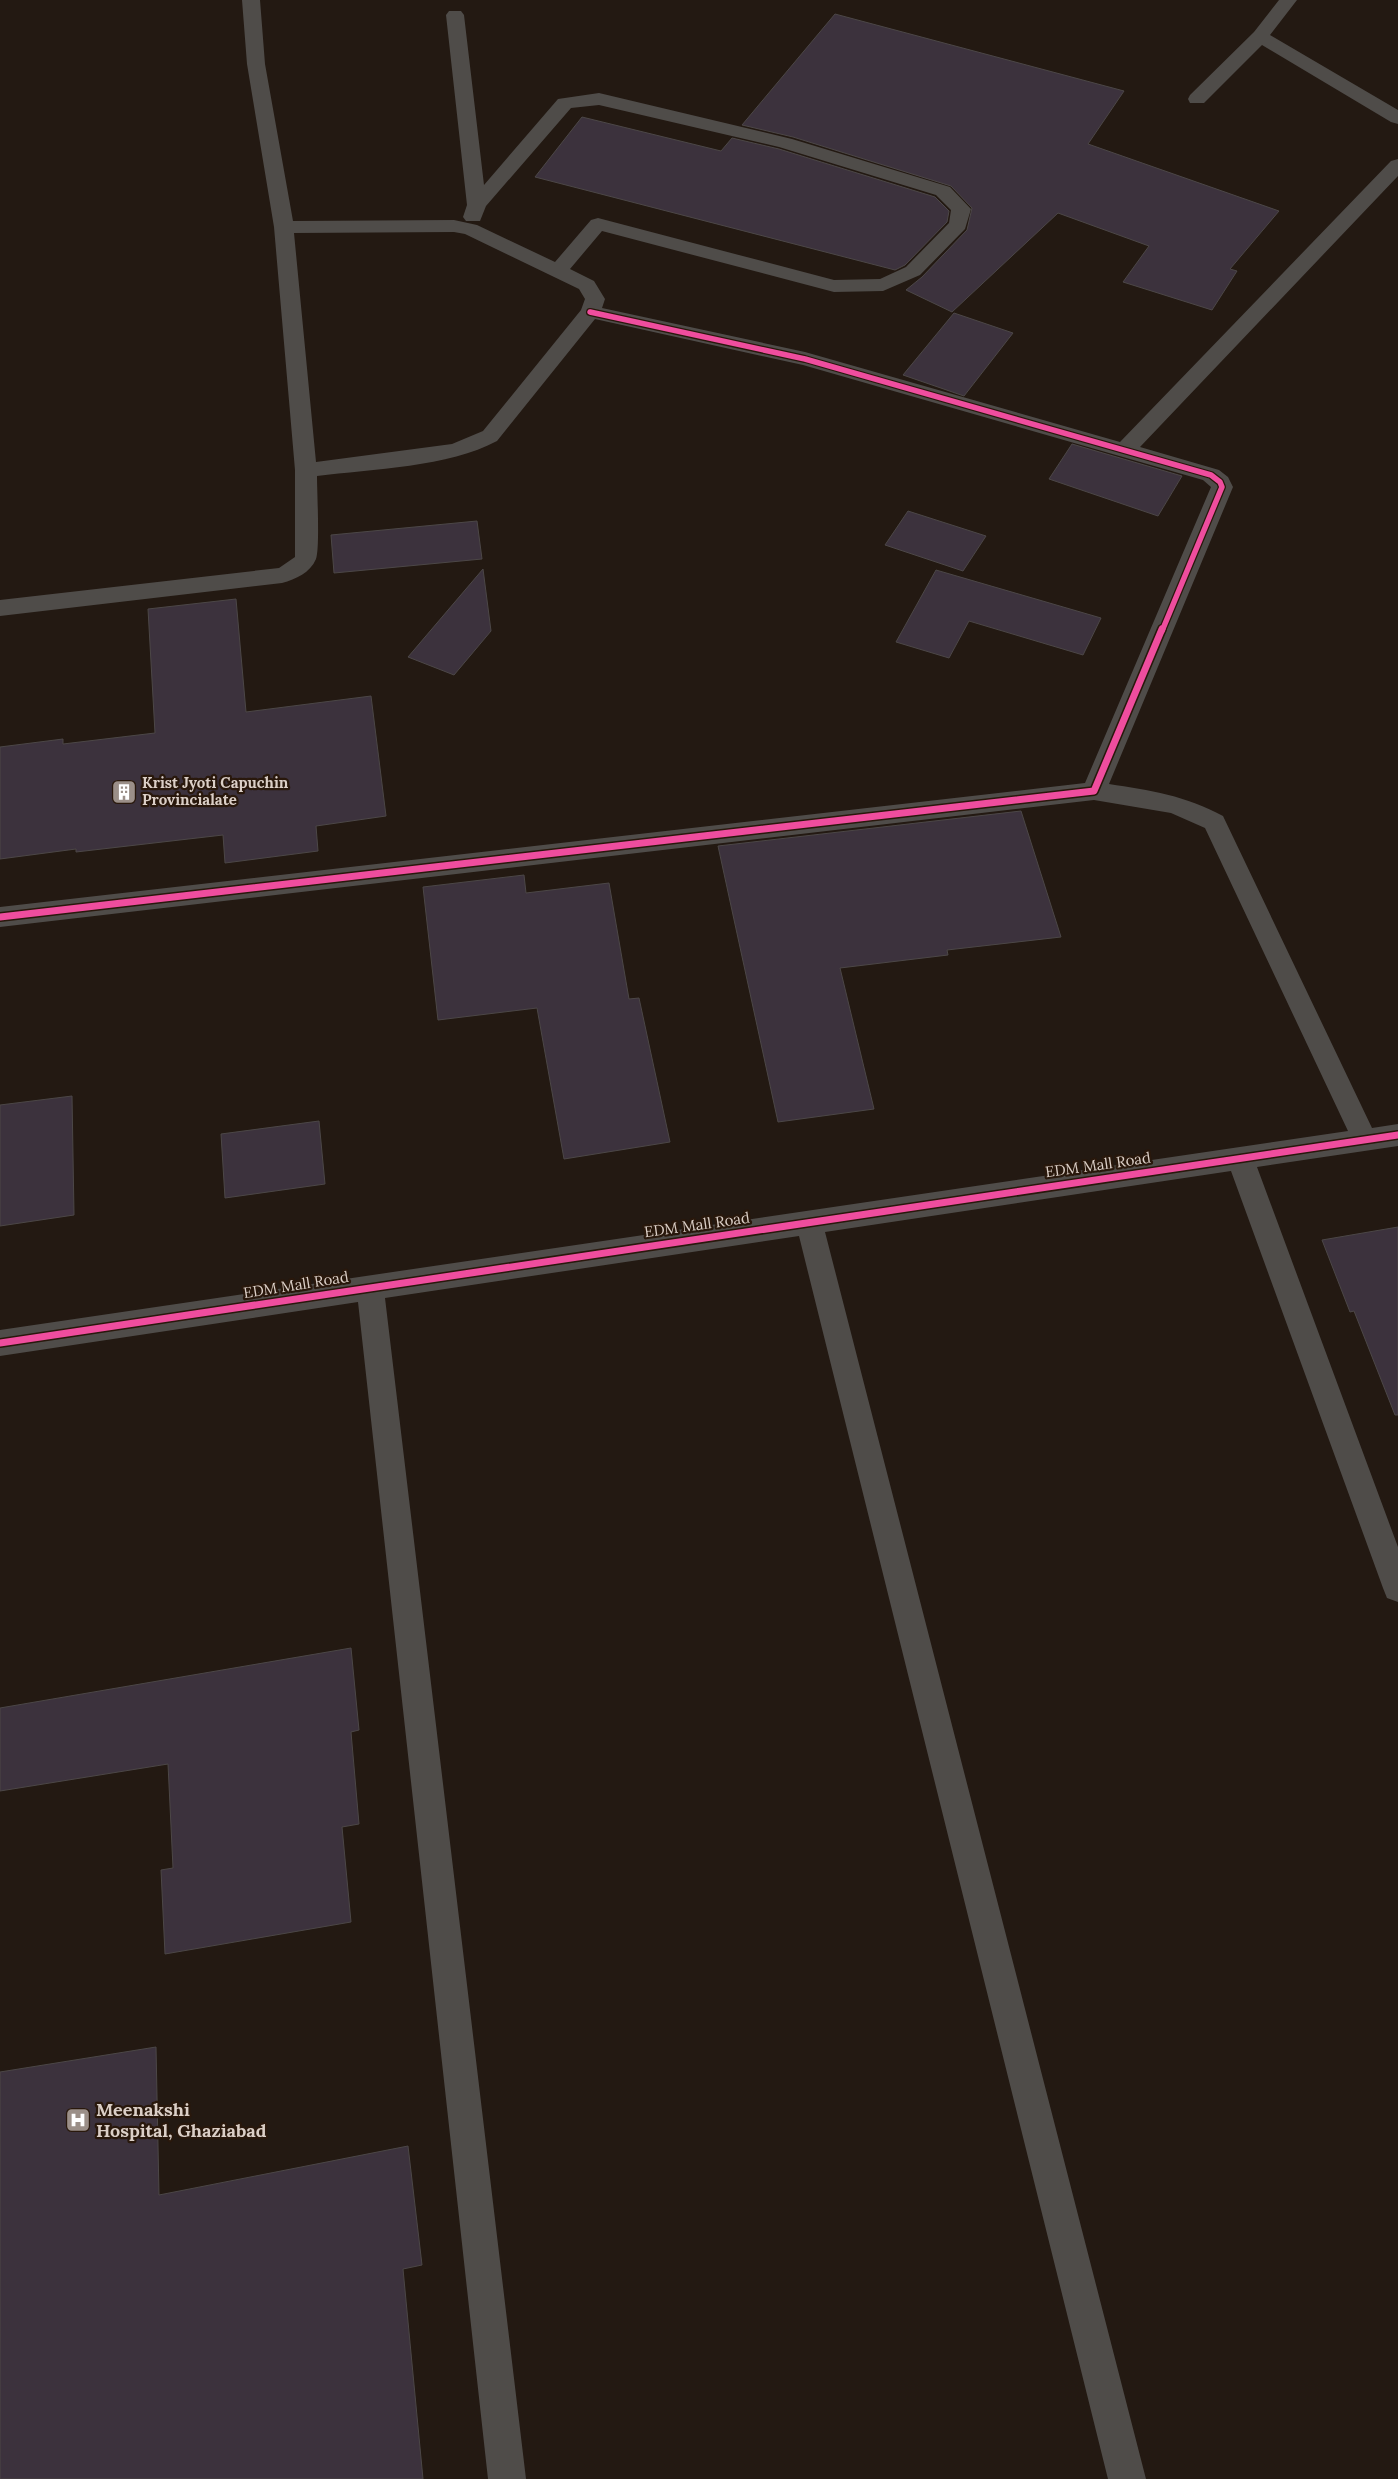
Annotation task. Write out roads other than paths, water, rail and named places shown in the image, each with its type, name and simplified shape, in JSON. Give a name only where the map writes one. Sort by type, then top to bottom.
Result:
[{"type":"street","points":[[0,608],[282,575],[296,570],[303,564],[306,557],[306,470],[284,227],[256,64],[252,0]]},
{"type":"street","points":[[1197,98],[1260,36],[1288,0]]},
{"type":"street","points":[[455,15],[477,205],[470,229]]},
{"type":"street","points":[[1260,36],[1398,118]]},
{"type":"street","points":[[477,205],[566,102],[599,99],[785,143],[934,188],[943,191],[960,209],[958,225],[913,270],[883,285],[834,286],[598,224],[558,271]]},
{"type":"street","points":[[1125,450],[1398,165]]},
{"type":"street","points":[[284,227],[438,225],[470,229],[588,285],[594,299],[590,312],[490,436],[473,446],[453,451],[306,470]]},
{"type":"street","points":[[590,312],[805,359],[1211,475],[1220,482],[1222,487],[1094,791]]},
{"type":"street","points":[[0,917],[1094,791],[1176,804],[1197,811],[1214,822],[1365,1140]]},
{"type":"street","name":"EDM Mall Road","points":[[0,1343],[1398,1135]]},
{"type":"street","points":[[1240,1158],[1398,1588]]},
{"type":"street","points":[[809,1222],[1127,2479]]},
{"type":"street","points":[[370,1288],[507,2479]]},
{"type":"place","name":"Krist Jyoti Capuchin Provincialate","points":[[124,792]]},
{"type":"place","name":"Meenakshi Hospital, Ghaziabad","points":[[78,2120]]}]
